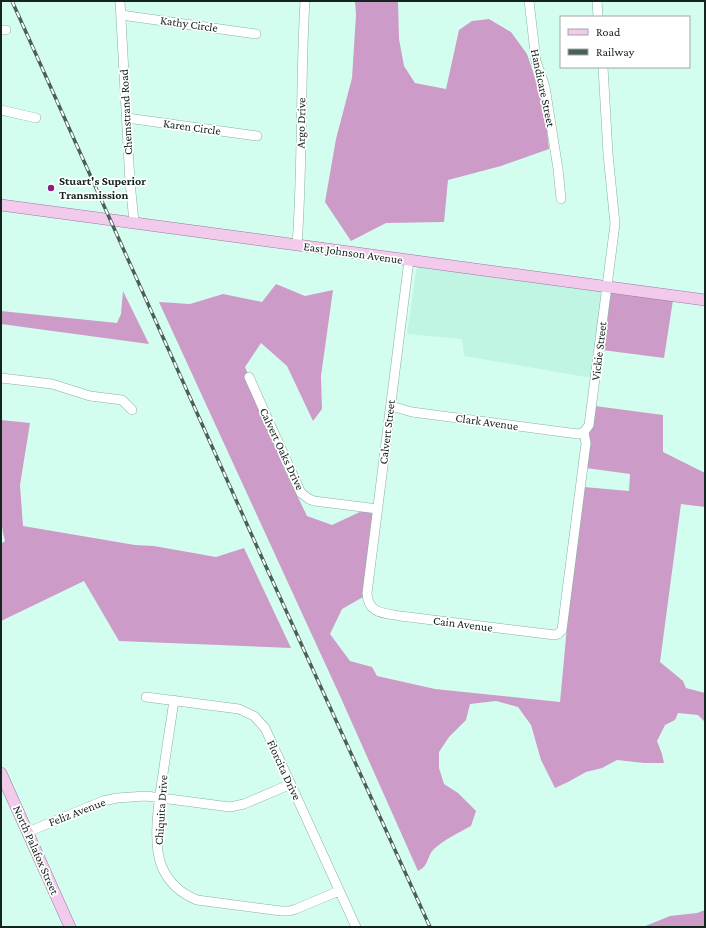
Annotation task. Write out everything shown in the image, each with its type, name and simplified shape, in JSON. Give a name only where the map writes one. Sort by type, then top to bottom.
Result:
[{"type":"main road","name":"East Johnson Avenue","points":[[1,205],[705,300]]},
{"type":"main road","name":"North Palafox Street","points":[[1,773],[70,927]]},
{"type":"street","name":"Chemstrand Road","points":[[120,1],[130,182],[134,222]]},
{"type":"street","name":"Argo Drive","points":[[297,245],[300,206],[301,72],[305,1]]},
{"type":"street","name":"Handicare Street","points":[[529,1],[536,61],[545,87],[558,169],[561,199]]},
{"type":"street","points":[[597,1],[598,16]]},
{"type":"street","name":"Kathy Circle","points":[[121,15],[256,34]]},
{"type":"street","name":"Vickie Street","points":[[560,632],[562,630],[586,443],[584,432],[589,425],[615,224],[608,154],[603,68]]},
{"type":"street","points":[[1,110],[36,118]]},
{"type":"street","name":"Karen Circle","points":[[127,118],[257,136]]},
{"type":"street","name":"Calvert Street","points":[[368,603],[366,593],[409,260]]},
{"type":"street","name":"Calvert Oaks Drive","points":[[249,377],[304,497],[314,501],[378,509]]},
{"type":"street","points":[[1,378],[52,384],[90,396],[122,400],[132,410]]},
{"type":"street","name":"Clark Avenue","points":[[391,406],[412,412],[578,434],[584,432]]},
{"type":"street","name":"Cain Avenue","points":[[368,603],[372,608],[380,613],[542,634],[555,635],[560,632]]},
{"type":"street","name":"Florcita Drive","points":[[146,697],[239,709],[254,716],[265,728],[356,927]]},
{"type":"street","name":"Chiquita Drive","points":[[174,700],[160,798],[158,845],[159,857],[167,875],[177,887],[188,896],[206,902],[281,911],[296,909],[339,891]]},
{"type":"street","name":"Feliz Avenue","points":[[28,832],[103,801],[133,796],[230,807],[244,804],[291,784]]},
{"type":"shaded area","points":[[355,1],[398,1],[399,39],[404,66],[415,83],[446,89],[459,30],[472,21],[489,19],[511,32],[527,54],[544,104],[549,149],[501,166],[448,180],[444,222],[386,223],[351,241],[325,202],[336,139],[352,78],[356,15]]},
{"type":"shaded area","points":[[417,265],[603,291],[592,378],[464,356],[462,339],[407,334]]},
{"type":"shaded area","points":[[276,284],[305,296],[333,290],[321,376],[322,409],[313,421],[287,366],[261,343],[245,367],[248,374],[245,376],[276,446],[283,466],[307,516],[332,525],[362,511],[374,512],[363,597],[342,609],[330,634],[350,661],[372,667],[377,676],[435,689],[560,702],[570,595],[584,487],[629,491],[630,474],[586,468],[588,433],[595,406],[663,415],[663,452],[705,473],[705,507],[681,504],[660,662],[683,681],[686,688],[705,693],[705,722],[698,715],[678,713],[675,720],[665,725],[657,741],[664,763],[644,763],[617,760],[602,768],[586,772],[555,788],[541,760],[531,725],[518,707],[496,701],[470,704],[466,720],[449,737],[439,752],[439,768],[444,784],[458,793],[476,811],[471,826],[438,845],[430,855],[426,864],[418,871],[340,696],[159,302],[190,304],[223,294],[262,302]]},
{"type":"shaded area","points":[[123,291],[149,344],[1,324],[1,311],[117,323],[121,314]]},
{"type":"shaded area","points":[[610,291],[673,300],[664,358],[602,350]]},
{"type":"shaded area","points":[[1,420],[30,423],[20,485],[23,526],[216,557],[244,548],[291,648],[119,641],[84,581],[1,621],[1,544],[5,541],[1,516]]},
{"type":"shaded area","points":[[705,910],[705,927],[643,927],[670,916],[697,913]]},
{"type":"railway","points":[[12,1],[263,560],[430,927]]},
{"type":"place","name":"Stuart's Superior Transmission","points":[[51,188]]}]
